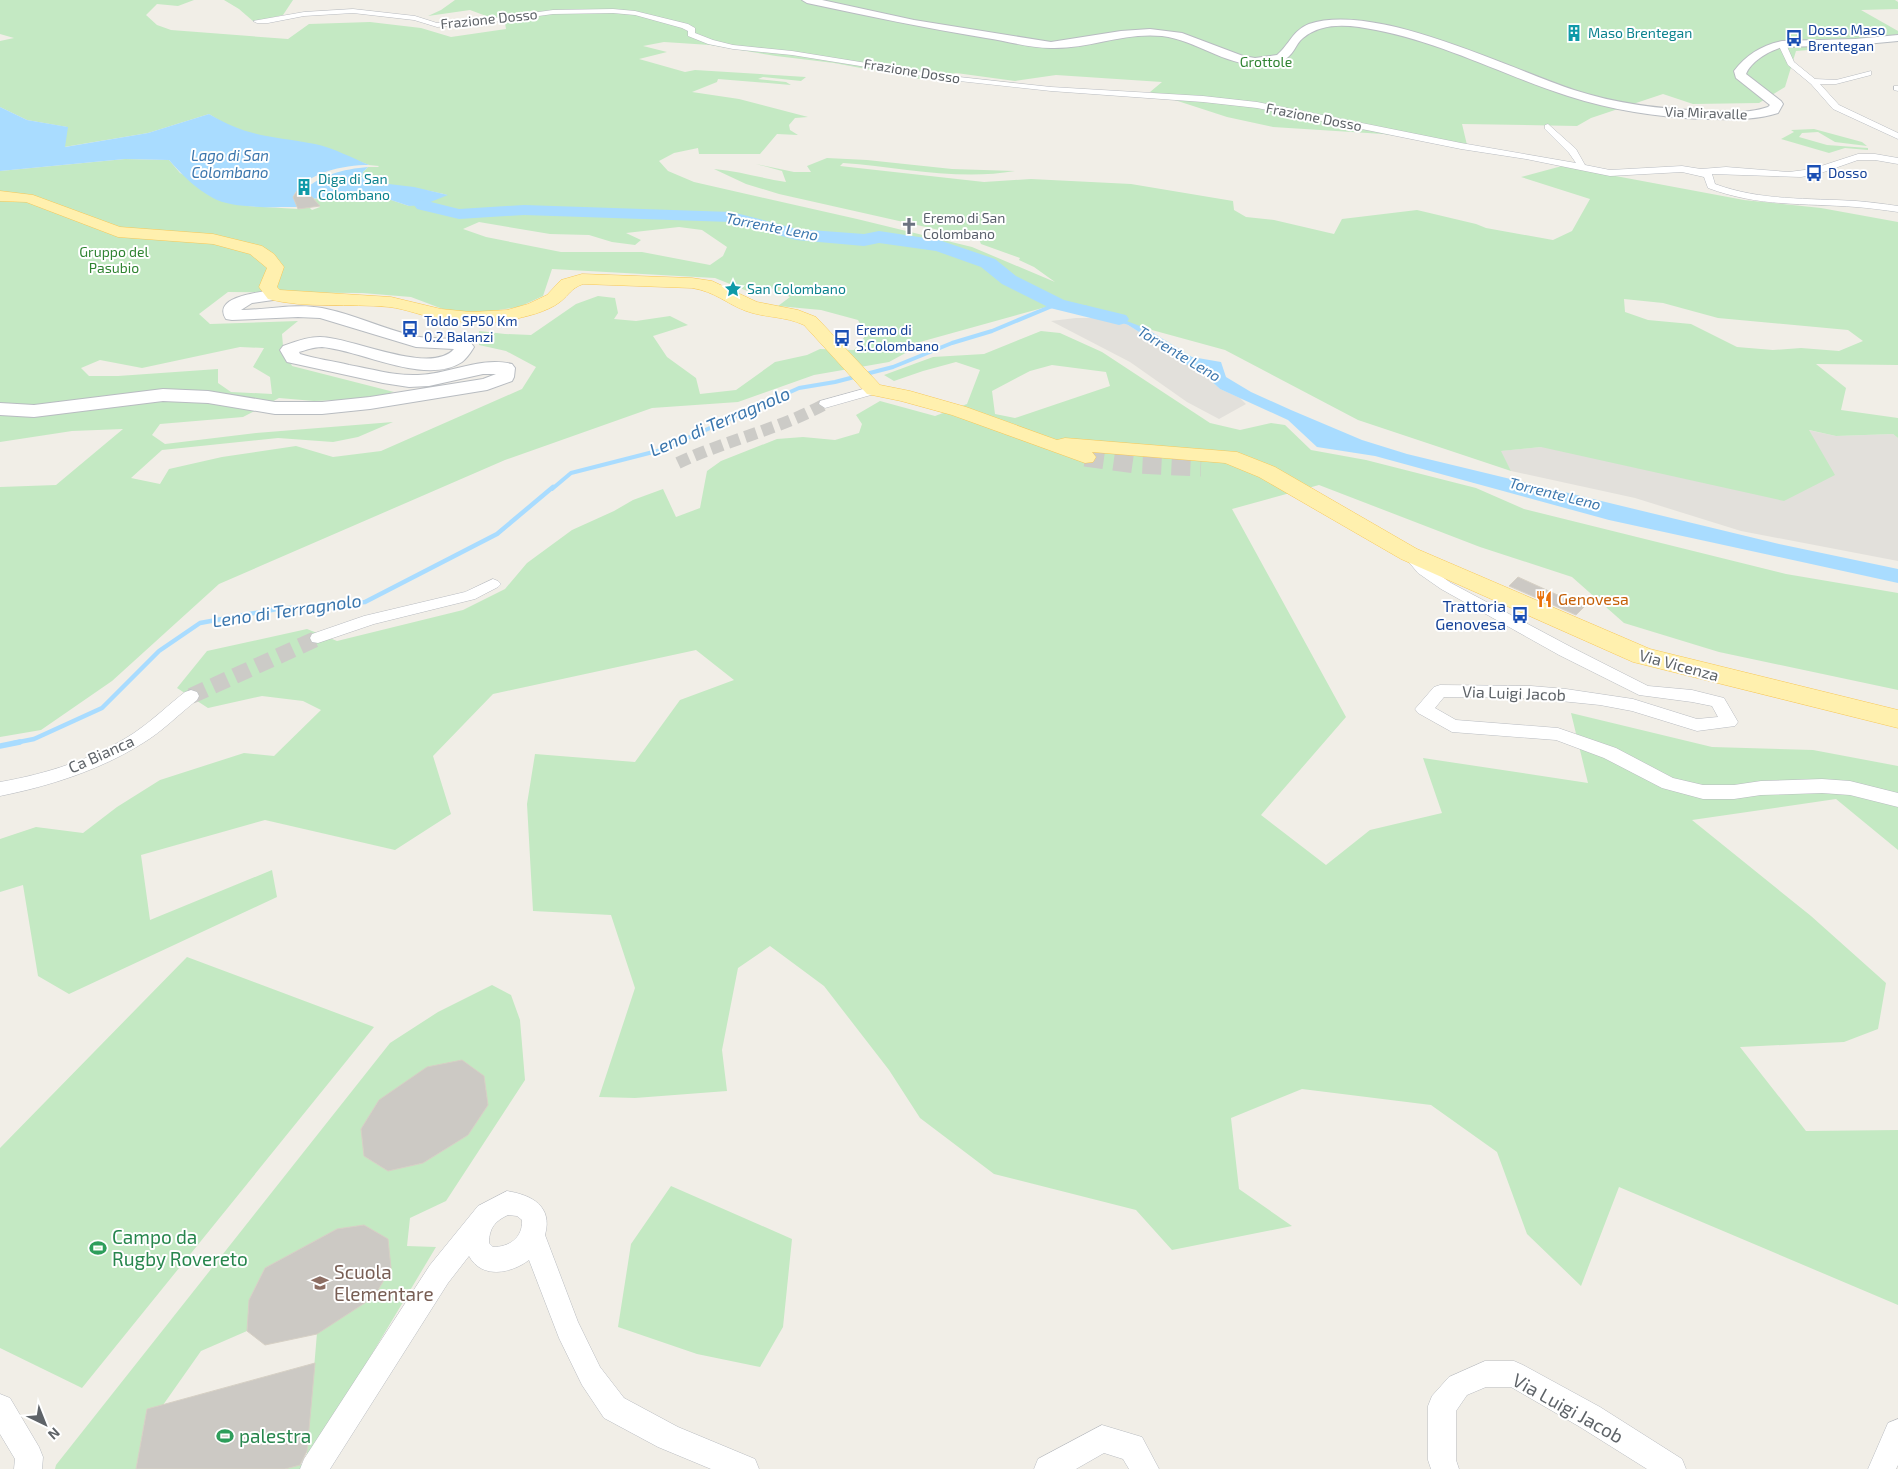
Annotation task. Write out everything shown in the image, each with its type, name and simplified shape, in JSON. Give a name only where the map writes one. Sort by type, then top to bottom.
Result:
[{"type":"main road","points":[[0,196],[28,198],[118,232],[213,239],[256,250],[268,258],[276,267],[268,287],[274,295],[298,298],[391,302],[441,314],[470,318],[508,315],[534,308],[553,299],[566,284],[582,279],[692,282],[712,286],[752,307],[784,312],[810,320],[872,387],[958,411],[1085,457]]},
{"type":"main road","name":"Via Vicenza","points":[[1049,443],[1229,458],[1267,472],[1408,554],[1642,656],[1898,719]]},
{"type":"main road","points":[[1201,467],[1267,472]]},
{"type":"street","name":"Via Miravalle","points":[[807,0],[923,25],[1051,45],[1069,44],[1124,32],[1164,33],[1184,37],[1232,57],[1253,61],[1280,59],[1285,56],[1300,33],[1322,23],[1352,23],[1425,39],[1590,99],[1660,112],[1713,115],[1758,114],[1776,107],[1777,104],[1772,99],[1744,80],[1740,71],[1761,50],[1782,44],[1855,42],[1898,38]]},
{"type":"street","name":"Frazione Dosso","points":[[257,21],[304,14],[353,11],[415,18],[437,25],[480,22],[552,12],[635,13],[671,22],[692,30],[691,34],[697,37],[732,47],[792,52],[917,73],[1037,88],[1231,101],[1619,173],[1721,170],[1799,174],[1821,170],[1854,158],[1870,157],[1898,160]]},
{"type":"street","points":[[271,28],[276,19]]},
{"type":"street","points":[[1782,44],[1791,63],[1813,81],[1836,107],[1898,136]]},
{"type":"street","points":[[1813,81],[1836,82],[1868,72]]},
{"type":"street","points":[[1867,122],[1898,132]]},
{"type":"street","points":[[1548,127],[1573,151],[1581,164],[1577,166]]},
{"type":"street","points":[[1701,172],[1708,175],[1711,186],[1748,198],[1898,209]]},
{"type":"street","points":[[0,409],[34,411],[163,395],[208,397],[275,408],[322,408],[370,403],[487,384],[505,377],[506,368],[491,366],[419,381],[384,379],[349,370],[304,362],[293,358],[289,350],[302,345],[322,342],[388,360],[417,363],[454,360],[462,355],[465,347],[455,342],[418,342],[383,334],[344,319],[296,310],[248,316],[232,315],[232,308],[248,299],[274,295]]},
{"type":"street","points":[[825,404],[872,387]]},
{"type":"street","name":"Via Luigi Jacob","points":[[1408,554],[1423,570],[1446,586],[1565,651],[1645,691],[1692,696],[1718,702],[1729,722],[1697,725],[1633,705],[1574,696],[1531,692],[1440,691],[1424,710],[1452,726],[1558,734],[1610,753],[1668,782],[1703,792],[1734,792],[1761,788],[1822,786],[1850,788],[1898,800]]},
{"type":"street","points":[[318,638],[370,620],[470,596],[493,584]]},
{"type":"street","name":"Ca Bianca","points":[[0,789],[22,786],[80,765],[121,746],[137,738],[191,696]]},
{"type":"street","points":[[314,1469],[439,1274],[485,1216],[507,1203],[516,1203],[525,1206],[534,1218],[535,1227],[533,1236],[520,1253],[511,1258],[491,1260],[478,1250],[476,1242],[480,1223]]},
{"type":"street","points":[[533,1236],[568,1329],[591,1376],[614,1408],[668,1438],[745,1469]]},
{"type":"street","name":"Via Luigi Jacob","points":[[1445,1469],[1442,1460],[1442,1406],[1458,1386],[1485,1374],[1514,1374],[1590,1417],[1672,1469]]},
{"type":"street","points":[[0,1408],[29,1457],[28,1469]]},
{"type":"street","points":[[1882,1469],[1898,1433]]},
{"type":"street","points":[[1048,1469],[1102,1439],[1132,1447],[1145,1469]]},
{"type":"shaded area","points":[[1076,318],[1108,318],[1128,325],[1174,354],[1178,359],[1208,378],[1220,389],[1240,398],[1246,404],[1219,419],[1187,402],[1130,362],[1051,321]]},
{"type":"shaded area","points":[[1808,430],[1836,436],[1893,434],[1898,438],[1898,561],[1741,531],[1635,498],[1511,471],[1500,451],[1541,447]]},
{"type":"green space","points":[[0,0],[194,0],[178,6],[157,4],[146,15],[157,25],[171,30],[288,39],[309,24],[370,22],[421,28],[451,37],[506,29],[505,23],[470,10],[428,16],[455,0],[1895,0],[1898,2],[1898,9],[1861,10],[1898,31],[1898,34],[1846,47],[1796,51],[1785,87],[1759,103],[1693,104],[1663,94],[1591,118],[1577,126],[1462,124],[1467,145],[1383,134],[1273,127],[1227,117],[1150,92],[1162,82],[1056,75],[1015,81],[956,73],[920,79],[834,63],[710,45],[664,42],[643,46],[667,52],[639,59],[685,72],[695,70],[806,77],[801,81],[763,77],[758,79],[786,82],[791,85],[718,79],[717,82],[692,92],[739,99],[808,117],[795,118],[789,125],[790,130],[798,135],[777,134],[760,154],[699,154],[698,148],[674,153],[659,161],[668,171],[694,182],[972,247],[1055,282],[1034,267],[1019,260],[1020,258],[981,244],[979,239],[779,194],[746,184],[714,169],[786,182],[782,171],[756,164],[794,172],[811,172],[807,166],[827,158],[867,160],[952,169],[1015,171],[972,175],[843,163],[840,166],[984,182],[1031,179],[1131,184],[1233,201],[1234,210],[1246,217],[1274,220],[1334,234],[1342,219],[1417,210],[1486,228],[1553,240],[1572,231],[1590,199],[1521,177],[1562,166],[1744,200],[1821,208],[1898,222],[1898,365],[1816,364],[1846,388],[1841,410],[1898,418],[1898,438],[1893,434],[1836,436],[1809,430],[1835,475],[1784,501],[1541,447],[1501,451],[1511,471],[1358,420],[1225,350],[1057,304],[920,342],[911,350],[889,362],[814,375],[738,402],[652,408],[505,460],[219,584],[112,681],[41,730],[0,737],[0,487],[56,485],[123,429],[72,431],[0,442],[0,171],[125,159],[169,160],[180,173],[247,206],[299,209],[309,207],[312,210],[320,207],[314,199],[357,191],[370,193],[409,206],[447,195],[371,181],[362,177],[363,172],[368,167],[379,166],[369,165],[317,145],[263,137],[230,127],[209,114],[148,133],[64,147],[67,127],[27,120],[0,107],[0,41],[14,38],[0,34]],"holes":[[[479,222],[550,234],[589,235],[612,242],[635,245],[641,240],[626,233],[679,227],[702,230],[727,247],[723,256],[710,265],[642,252],[561,252],[486,237],[463,229]],[[552,269],[715,278],[750,292],[766,286],[790,297],[778,306],[821,310],[858,320],[866,335],[854,350],[820,349],[807,355],[775,362],[736,390],[700,394],[696,378],[667,357],[653,336],[688,325],[670,316],[636,321],[614,319],[618,313],[615,298],[598,296],[576,304],[531,335],[479,331],[479,345],[506,351],[536,367],[522,389],[381,451],[333,457],[296,446],[222,457],[169,469],[160,484],[131,478],[162,450],[278,438],[333,442],[358,437],[393,422],[256,433],[165,444],[152,435],[160,424],[243,417],[279,398],[314,401],[366,399],[394,392],[292,366],[283,346],[282,334],[298,321],[210,324],[199,314],[228,292],[362,293],[411,297],[448,311],[485,312],[519,307],[543,296]],[[1624,299],[1663,303],[1718,318],[1848,330],[1863,341],[1839,351],[1801,348],[1773,350],[1737,347],[1691,324],[1648,320],[1625,312]],[[240,347],[264,348],[253,367],[270,377],[272,394],[231,392],[218,383],[218,369],[118,376],[89,376],[81,368],[100,360],[142,368]]]},
{"type":"green space","points":[[224,0],[293,0],[283,15],[254,22],[239,9]]},
{"type":"green space","points":[[1814,129],[1862,142],[1867,146],[1835,142],[1818,132],[1802,133],[1799,137],[1827,145],[1868,148],[1868,150],[1845,148],[1829,153],[1781,139],[1794,132],[1791,130]]},
{"type":"green space","points":[[1041,331],[1060,333],[1102,352],[1210,423],[1240,430],[1271,423],[1285,425],[1311,450],[1366,460],[1476,488],[1524,509],[1786,574],[1898,593],[1898,690],[1719,652],[1624,623],[1572,577],[1480,547],[1319,485],[1232,509],[1346,717],[1261,815],[1326,865],[1370,830],[1442,813],[1423,758],[1588,783],[1571,713],[1712,747],[1813,750],[1898,766],[1898,850],[1836,799],[1692,820],[1811,916],[1886,983],[1878,1029],[1844,1042],[1740,1047],[1806,1131],[1898,1130],[1898,1305],[1619,1187],[1581,1286],[1527,1234],[1497,1152],[1431,1105],[1302,1089],[1231,1118],[1239,1189],[1292,1226],[1172,1250],[1136,1210],[994,1174],[920,1118],[889,1070],[824,986],[770,946],[738,968],[722,1050],[727,1091],[635,1098],[599,1097],[635,988],[611,915],[533,911],[527,804],[535,754],[635,762],[680,700],[734,680],[696,650],[493,694],[433,756],[451,814],[395,850],[265,820],[141,855],[150,920],[272,870],[277,897],[69,994],[38,976],[23,885],[0,892],[0,839],[36,827],[83,833],[117,807],[160,780],[244,753],[274,756],[321,710],[303,701],[262,696],[208,708],[177,688],[207,651],[307,629],[337,641],[463,610],[505,589],[527,563],[572,530],[633,500],[663,489],[676,517],[700,508],[707,471],[721,461],[777,439],[803,437],[835,440],[859,433],[862,424],[856,415],[880,401],[935,416],[967,404],[980,370],[956,362],[894,381],[884,375],[933,357],[984,354]],"holes":[[[1052,365],[1106,372],[1110,386],[1015,418],[995,414],[992,391],[1030,371]]]},
{"type":"green space","name":"Campo da Rugby Rovereto","points":[[187,957],[374,1027],[82,1388],[0,1348],[0,1148]]},
{"type":"green space","points":[[492,985],[511,995],[520,1020],[525,1080],[446,1201],[410,1218],[407,1246],[436,1247],[303,1469],[285,1469],[306,1463],[317,1333],[374,1297],[391,1268],[387,1239],[364,1225],[337,1229],[265,1268],[249,1300],[247,1331],[201,1351],[163,1405],[147,1409],[136,1469],[55,1469],[56,1465],[390,1043],[438,1012]],"holes":[[[484,1076],[488,1105],[468,1135],[423,1163],[388,1171],[364,1156],[361,1129],[379,1100]]]},
{"type":"green space","points":[[671,1186],[792,1239],[783,1327],[760,1367],[697,1354],[618,1327],[631,1244]]},
{"type":"water","name":"Lago di San Colombano","points":[[0,107],[27,120],[68,127],[65,147],[148,133],[209,114],[223,122],[249,132],[315,144],[369,165],[348,166],[326,172],[306,181],[293,197],[297,207],[254,207],[221,202],[195,186],[169,160],[125,159],[0,171]]},
{"type":"water","points":[[368,167],[363,172],[362,177],[372,182],[414,187],[448,195],[423,205],[409,206],[370,193],[357,191],[302,201],[301,194],[315,182],[340,171]]},
{"type":"water","points":[[1085,305],[1145,328],[1192,357],[1221,362],[1226,377],[1251,392],[1362,440],[1407,454],[1779,544],[1898,569],[1898,583],[1609,520],[1375,456],[1317,447],[1288,420],[1220,389],[1208,378],[1178,359],[1174,354],[1128,325],[1108,318],[1076,312]]},
{"type":"building","points":[[301,185],[320,206],[298,209],[293,197]]},
{"type":"building","name":"Genovesa","points":[[1518,577],[1584,607],[1576,615],[1509,586]]},
{"type":"building","points":[[462,1060],[484,1076],[488,1105],[468,1135],[423,1163],[388,1171],[364,1156],[361,1129],[379,1100],[427,1067]]},
{"type":"building","name":"Scuola Elementare","points":[[364,1225],[388,1239],[391,1268],[374,1297],[317,1334],[265,1345],[247,1331],[249,1300],[265,1268],[337,1229]]},
{"type":"building","name":"palestra","points":[[315,1363],[307,1451],[300,1465],[285,1469],[136,1469],[147,1409]]},
{"type":"waterway","name":"Torrente Leno","points":[[423,205],[459,214],[524,210],[732,217],[796,234],[864,240],[879,237],[939,246],[988,263],[1009,280],[1057,304],[1119,319]]},
{"type":"waterway","name":"Leno di Terragnolo","points":[[552,489],[571,473],[661,450],[799,388],[835,382],[893,367],[952,343],[992,331],[1057,304]]},
{"type":"waterway","name":"Leno di Terragnolo","points":[[14,743],[34,739],[102,708],[159,651],[200,623],[277,609],[365,602],[497,534],[553,487]]},
{"type":"waterway","name":"Leno di Terragnolo","points":[[0,746],[20,742]]},
{"type":"tunnel","points":[[678,463],[789,421],[825,404]]},
{"type":"tunnel","points":[[1085,457],[1135,464],[1201,467]]},
{"type":"tunnel","points":[[191,696],[318,638]]},
{"type":"place","name":"Maso Brentegan","points":[[1574,33]]},
{"type":"place","name":"Dosso Maso Brentegan","points":[[1794,38]]},
{"type":"place","name":"Dosso","points":[[1814,173]]},
{"type":"place","name":"Diga di San Colombano","points":[[304,187]]},
{"type":"place","name":"Eremo di San Colombano","points":[[909,226]]},
{"type":"place","name":"San Colombano","points":[[733,289]]},
{"type":"place","name":"Toldo SP50 Km 0.2 Balanzi","points":[[410,329]]},
{"type":"place","name":"Eremo di S.Colombano","points":[[842,338]]},
{"type":"place","name":"Genovesa","points":[[1544,599]]},
{"type":"place","name":"Trattoria Genovesa","points":[[1520,615]]},
{"type":"place","name":"Campo da Rugby Rovereto","points":[[98,1248]]},
{"type":"place","name":"Scuola Elementare","points":[[320,1283]]},
{"type":"place","name":"palestra","points":[[225,1436]]},
{"type":"park label","name":"Grottole","points":[[1266,62]]},
{"type":"park label","name":"Gruppo del Pasubio","points":[[114,260]]}]
